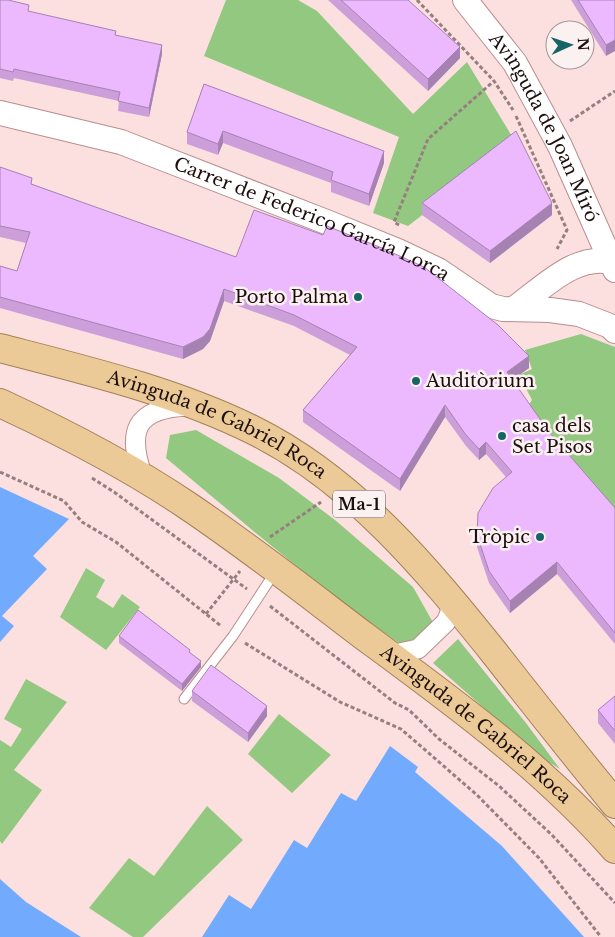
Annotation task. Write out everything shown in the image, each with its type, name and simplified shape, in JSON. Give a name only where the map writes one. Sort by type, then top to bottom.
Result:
[{"type":"highway","name":"Avinguda de Gabriel Roca","points":[[0,348],[129,384],[196,406],[254,431],[316,469],[379,520],[450,597],[615,804]]},
{"type":"highway","name":"Avinguda de Gabriel Roca","points":[[0,403],[62,432],[188,506],[462,709],[522,758],[568,800],[615,849]]},
{"type":"street","name":"Avinguda de Joan Miró","points":[[465,0],[515,64],[552,132],[614,265]]},
{"type":"street","name":"Carrer de Federico García Lorca","points":[[0,113],[121,142],[398,251],[438,270],[491,306],[579,314],[610,326],[615,331]]},
{"type":"street","points":[[515,308],[576,264],[589,261],[614,265]]},
{"type":"street","points":[[143,478],[137,459],[138,425],[148,415],[164,407],[196,406]]},
{"type":"street","points":[[390,655],[418,649],[446,622],[450,613],[450,597]]},
{"type":"lane","points":[[184,699],[233,636],[260,598],[276,570]]},
{"type":"path","points":[[417,0],[494,81],[514,114],[567,230],[558,248],[552,253]]},
{"type":"path","points":[[402,226],[394,222],[428,139],[494,81]]},
{"type":"path","points":[[552,132],[615,91]]},
{"type":"path","points":[[0,472],[64,501],[82,522],[116,542],[233,636],[340,702],[401,729],[477,795],[539,858],[601,937]]},
{"type":"path","points":[[87,474],[260,598],[395,703],[410,710],[439,740],[499,786],[552,834],[615,902]]},
{"type":"green space","points":[[226,0],[298,0],[317,11],[413,114],[467,62],[516,143],[408,226],[373,213],[399,137],[204,56]]},
{"type":"green space","points":[[581,334],[615,347],[615,511],[528,406],[532,400],[519,375],[532,369],[525,350]]},
{"type":"green space","points":[[196,430],[279,478],[335,520],[413,587],[435,626],[405,647],[343,603],[254,531],[166,458],[170,435]]},
{"type":"green space","points":[[86,568],[105,580],[96,597],[113,608],[122,594],[140,607],[106,650],[60,617]]},
{"type":"green space","points":[[458,639],[526,723],[560,769],[536,754],[433,663]]},
{"type":"green space","points":[[26,679],[67,702],[14,770],[42,790],[2,844],[0,841],[0,740],[11,747],[22,729],[4,719]]},
{"type":"green space","points":[[279,714],[331,755],[292,793],[248,754]]},
{"type":"green space","points":[[207,806],[243,840],[143,937],[133,937],[89,908],[129,858],[154,876]]},
{"type":"water","points":[[0,487],[69,519],[33,556],[47,569],[2,616],[14,626],[0,642]]},
{"type":"water","points":[[390,746],[418,767],[415,772],[502,846],[584,937],[202,937],[229,895],[251,909],[294,840],[307,848],[341,793],[356,801]]},
{"type":"water","points":[[0,879],[26,902],[81,937],[0,937]]},
{"type":"building","points":[[0,0],[29,5],[28,11],[116,31],[115,35],[162,45],[149,108],[118,101],[120,92],[14,69],[13,72],[0,69]]},
{"type":"building","points":[[341,0],[408,0],[460,47],[428,79]]},
{"type":"building","points":[[578,0],[615,0],[615,40],[606,45],[595,27],[595,20],[590,20]]},
{"type":"building","points":[[204,84],[384,151],[369,194],[331,180],[333,172],[223,131],[218,144],[187,132]]},
{"type":"building","points":[[516,131],[552,203],[490,251],[422,203]]},
{"type":"building","points":[[0,167],[32,178],[31,184],[236,257],[254,210],[323,235],[327,226],[424,267],[498,325],[529,356],[507,372],[549,432],[615,508],[615,633],[557,562],[510,601],[489,571],[477,535],[478,513],[493,488],[512,472],[486,442],[479,449],[466,435],[445,405],[400,479],[303,410],[357,347],[294,315],[224,289],[210,329],[203,337],[183,347],[0,297],[0,266],[17,271],[30,232],[0,226]]},
{"type":"building","points":[[138,610],[190,650],[189,652],[201,661],[182,684],[119,636]]},
{"type":"building","points":[[211,665],[267,706],[248,733],[192,691]]},
{"type":"building","points":[[615,696],[615,731],[598,710]]},
{"type":"place","name":"Porto Palma","points":[[358,297]]},
{"type":"place","name":"Auditòrium","points":[[416,381]]},
{"type":"place","name":"casa dels Set Pisos","points":[[502,436]]},
{"type":"place","name":"Tròpic","points":[[540,537]]}]
